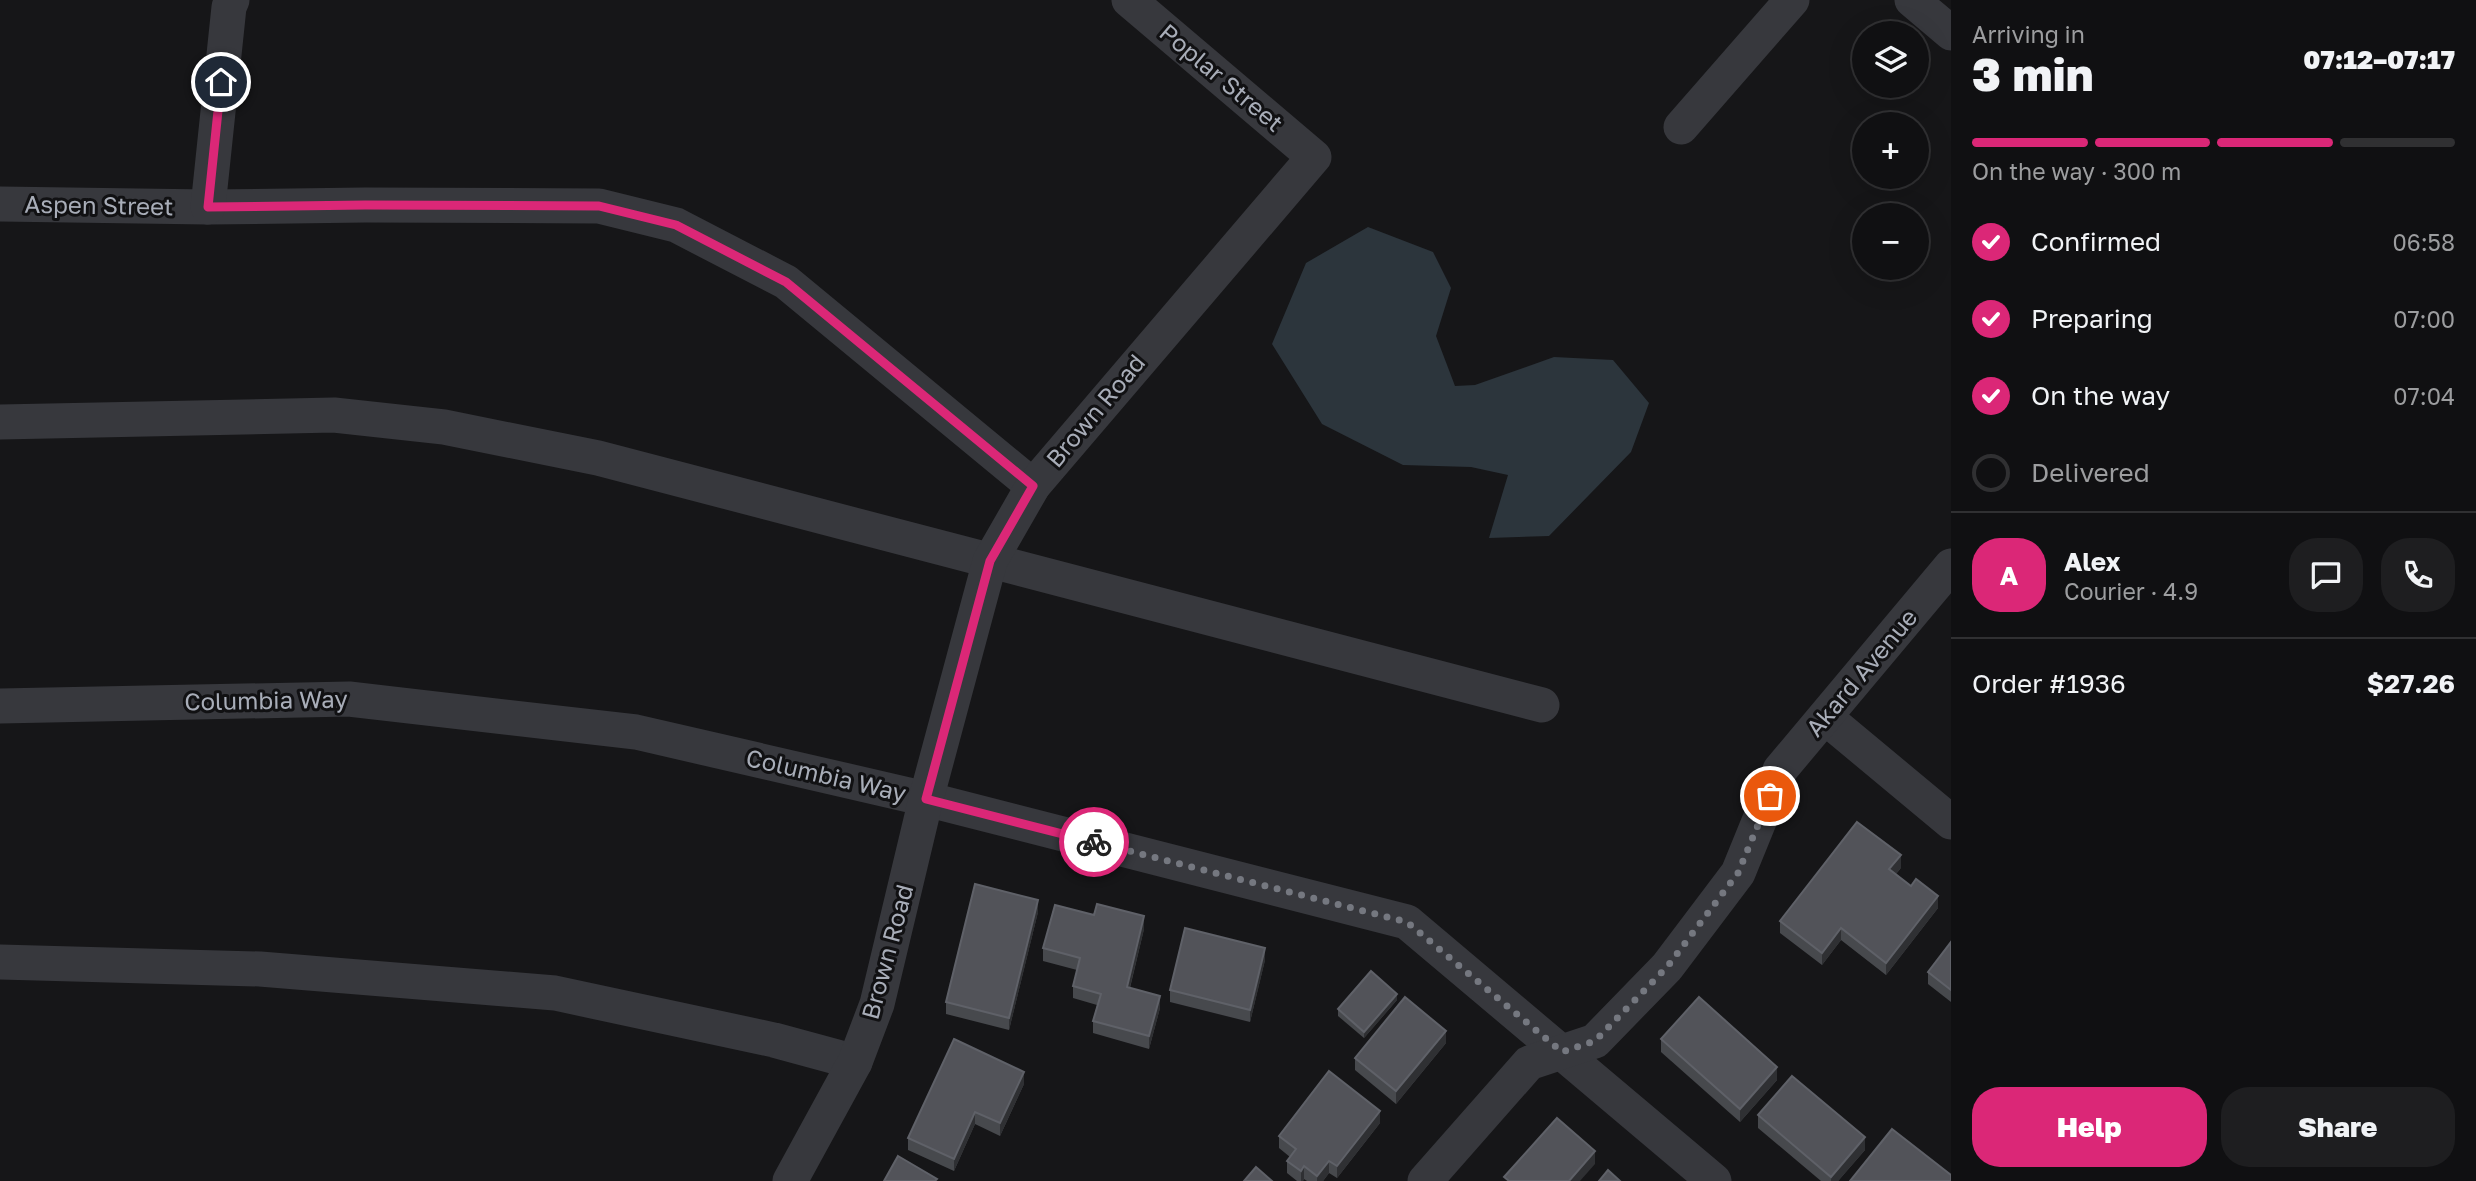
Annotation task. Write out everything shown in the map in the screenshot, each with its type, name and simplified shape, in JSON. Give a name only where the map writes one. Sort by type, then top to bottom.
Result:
[{"type":"street","points":[[208,207],[229,7],[232,0]]},
{"type":"street","name":"Poplar Street","points":[[1129,0],[1314,157]]},
{"type":"street","points":[[1681,127],[1793,0]]},
{"type":"street","points":[[1912,0],[1951,33]]},
{"type":"street","name":"Brown Road","points":[[790,1181],[855,1062],[877,1003],[926,799],[990,561],[1033,486],[1314,157]]},
{"type":"street","name":"Aspen Street","points":[[0,204],[208,207],[599,206],[676,225],[786,282],[1033,486]]},
{"type":"street","points":[[0,422],[334,415],[444,427],[598,458],[1542,705]]},
{"type":"street","name":"Akard Avenue","points":[[1425,1181],[1529,1063],[1595,1041],[1667,967],[1738,873],[1780,770],[1951,566]]},
{"type":"street","name":"Columbia Way","points":[[0,706],[349,699],[636,732],[926,799],[1407,922],[1714,1181]]},
{"type":"street","points":[[1826,718],[1951,822]]},
{"type":"street","points":[[0,962],[261,969],[555,993],[774,1040],[855,1062]]},
{"type":"shaded area","points":[[1368,227],[1433,252],[1451,288],[1436,336],[1455,386],[1475,385],[1554,357],[1613,360],[1649,403],[1631,452],[1549,536],[1489,538],[1508,475],[1471,467],[1403,465],[1322,424],[1272,344],[1306,263]]},
{"type":"building","points":[[1857,822],[1901,855],[1889,869],[1911,886],[1916,879],[1938,896],[1886,963],[1841,928],[1822,953],[1780,921]]},
{"type":"building","points":[[975,884],[1038,900],[1009,1018],[946,1002]]},
{"type":"building","points":[[1097,904],[1144,916],[1127,987],[1160,996],[1149,1036],[1093,1021],[1101,994],[1073,986],[1080,958],[1043,948],[1055,905],[1094,915]]},
{"type":"building","points":[[1185,928],[1265,948],[1250,1010],[1170,990]]},
{"type":"building","points":[[1951,942],[1951,990],[1928,972]]},
{"type":"building","points":[[1371,971],[1397,994],[1364,1032],[1338,1009]]},
{"type":"building","points":[[1405,997],[1446,1031],[1396,1091],[1355,1058]]},
{"type":"building","points":[[1699,997],[1777,1067],[1740,1109],[1661,1039]]},
{"type":"building","points":[[954,1039],[1024,1072],[1000,1123],[975,1112],[954,1159],[908,1138]]},
{"type":"building","points":[[1329,1071],[1380,1111],[1337,1166],[1329,1161],[1317,1176],[1304,1166],[1301,1171],[1287,1161],[1296,1149],[1279,1136]]},
{"type":"building","points":[[1792,1076],[1865,1137],[1831,1177],[1758,1115]]},
{"type":"building","points":[[1557,1118],[1595,1151],[1569,1181],[1509,1181],[1504,1177]]},
{"type":"building","points":[[1892,1129],[1951,1175],[1951,1181],[1850,1181]]},
{"type":"building","points":[[898,1156],[937,1179],[884,1181]]},
{"type":"building","points":[[1256,1167],[1272,1181],[1244,1181]]},
{"type":"building","points":[[1608,1170],[1620,1181],[1599,1181]]},
{"type":"way so far","points":[[1094,842],[1407,922],[1562,1052],[1595,1041],[1667,967],[1738,873],[1770,796]]},
{"type":"route","points":[[221,82],[208,207],[599,206],[676,225],[786,282],[1033,486],[990,561],[926,799],[1094,842]]}]
